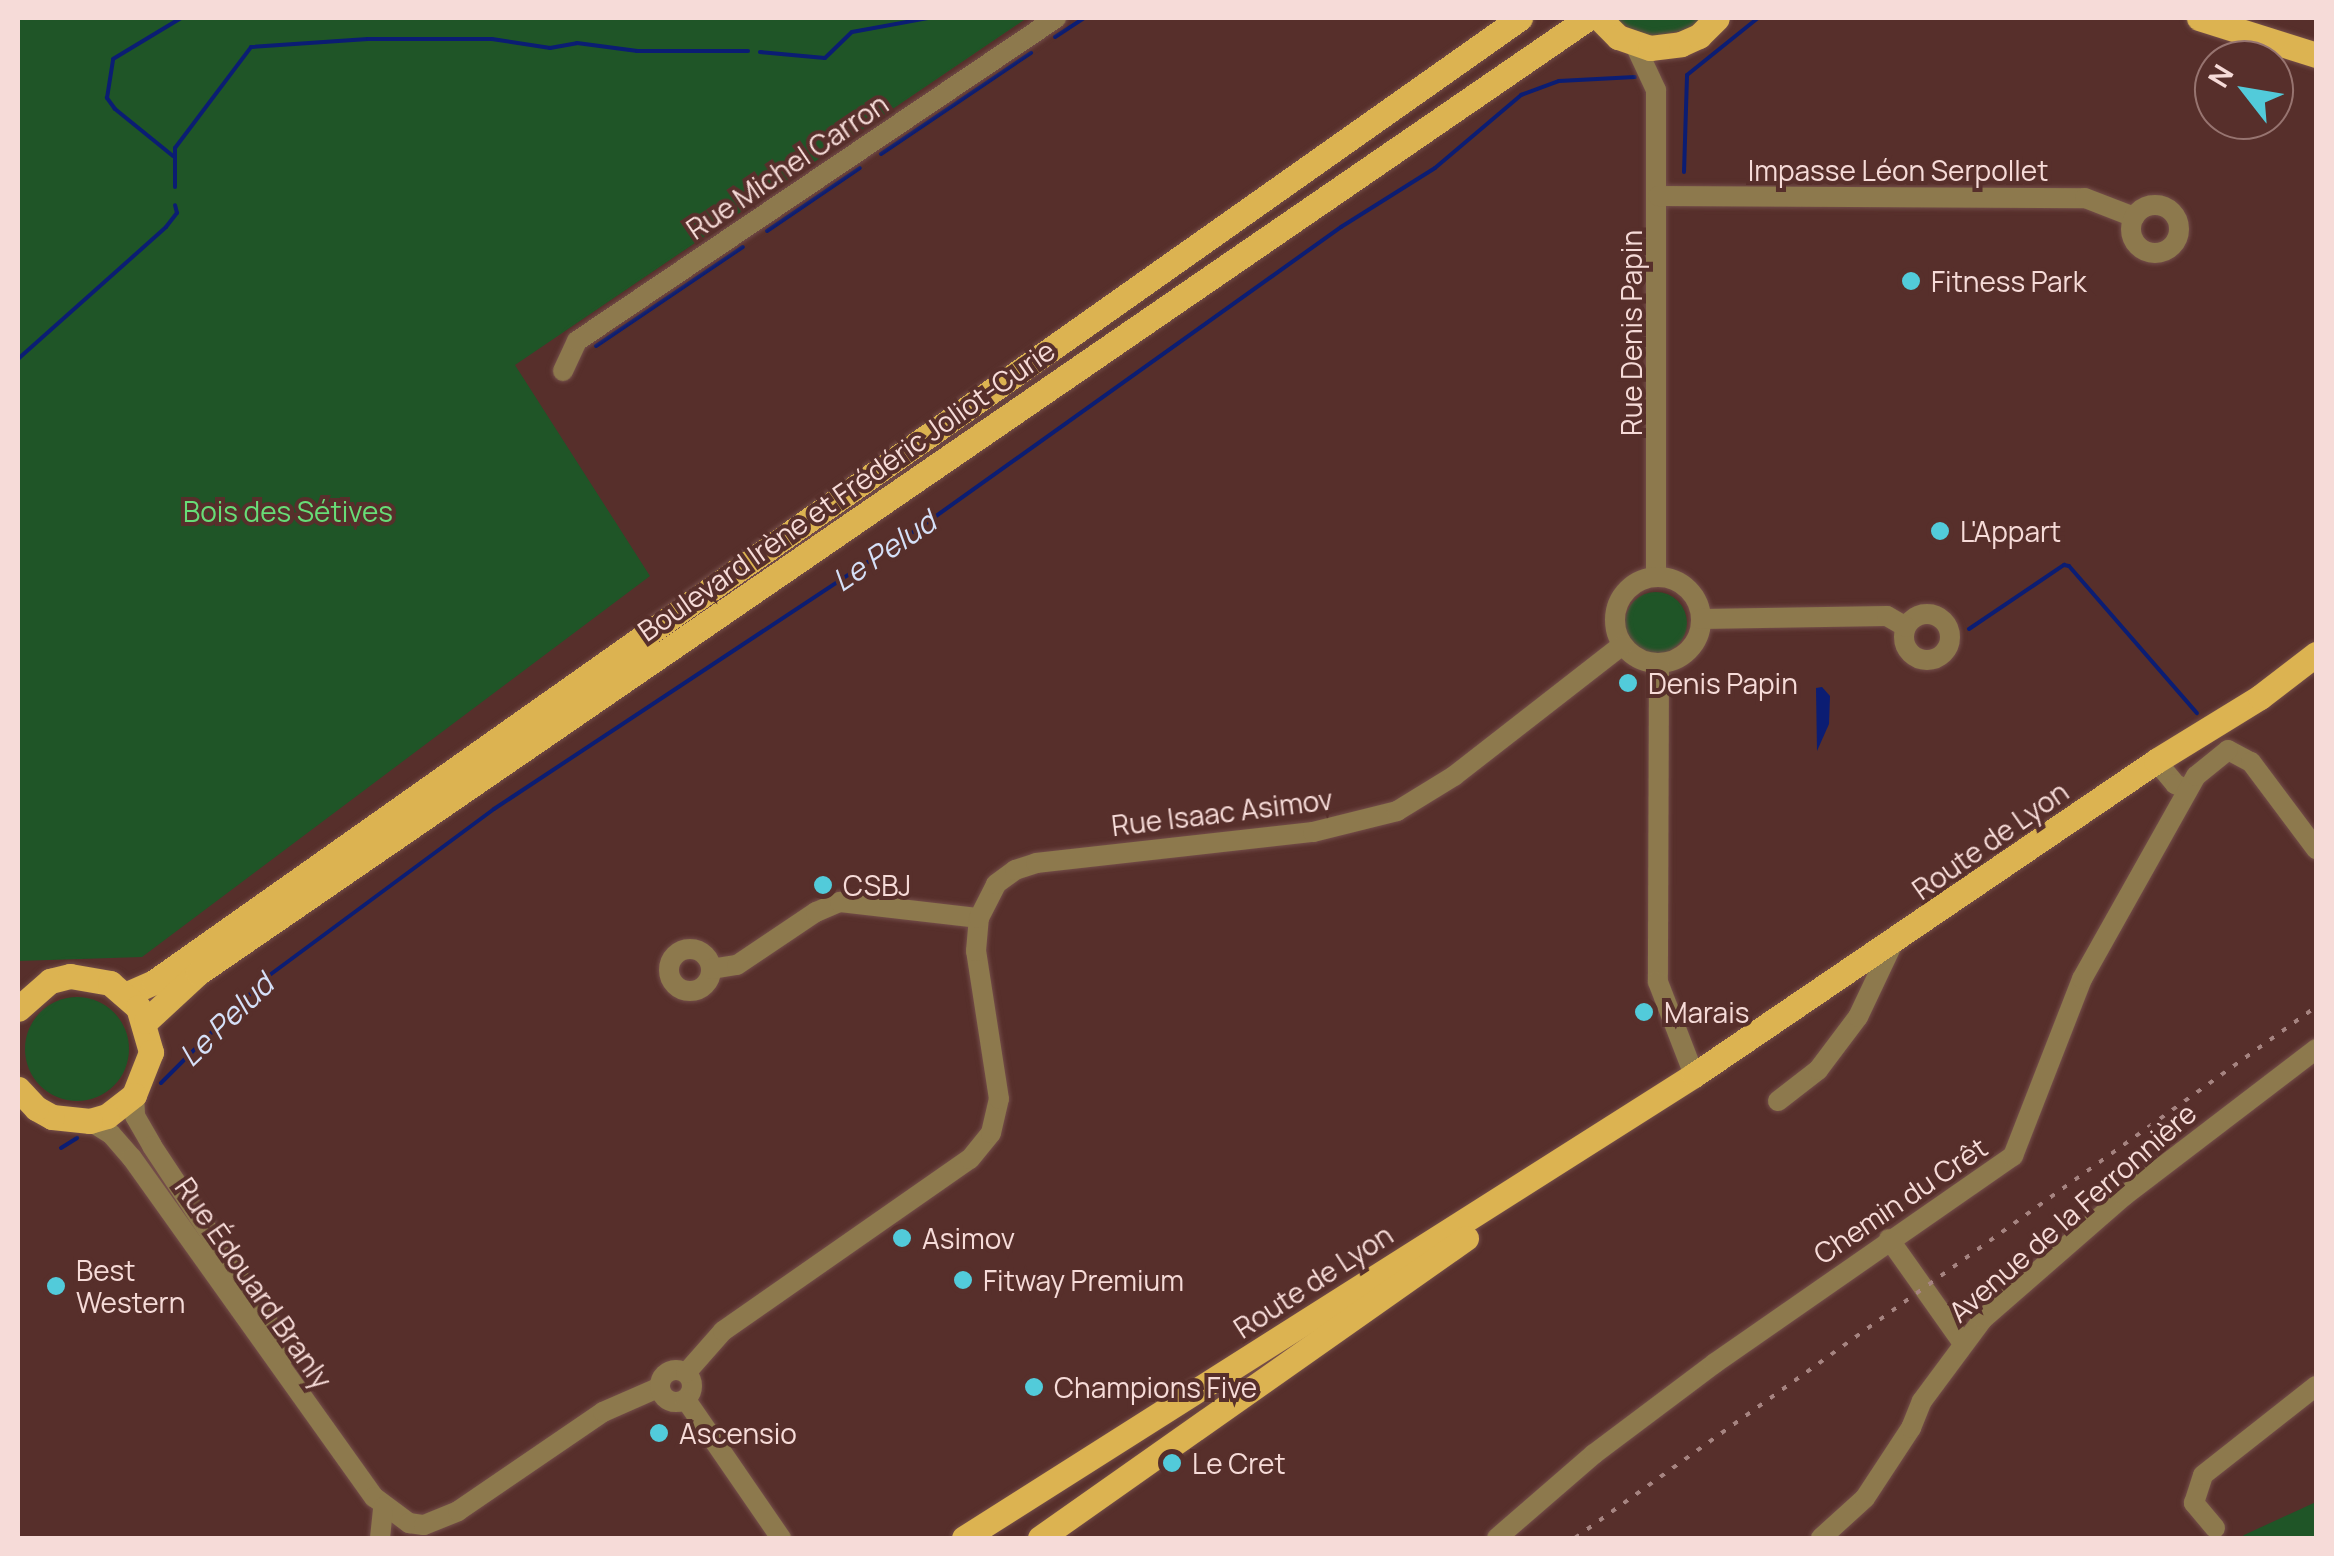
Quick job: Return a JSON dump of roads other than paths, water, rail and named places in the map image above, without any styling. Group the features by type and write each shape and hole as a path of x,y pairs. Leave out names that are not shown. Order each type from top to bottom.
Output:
{"main road":[{"name":"Boulevard Irène et Frédéric Joliot-Curie","path":"127,994 154,982 1520,18"},
{"name":"Boulevard Irène et Frédéric Joliot-Curie","path":"146,1021 198,973 1588,18"},
{"path":"1599,18 1618,37 1635,45 1681,44 1699,36 1717,18"},
{"path":"2199,18 2316,55"},
{"path":"2220,718 2316,638"},
{"path":"2220,718 2260,697 2316,654"},
{"name":"Route de Lyon","path":"964,1538 1694,1075 1892,945 2220,718"},
{"path":"18,1089 26,1110 90,1121 107,1116 134,1095 151,1052 146,1021 127,994 110,983 80,976 50,981 23,996"},
{"name":"Route de Lyon","path":"1040,1538 1694,1075"}],"street":[{"name":"Rue Michel Carron","path":"562,372 577,341 1056,18"},
{"name":"Rue Denis Papin","path":"1656,577 1656,90 1668,60 1681,44"},
{"name":"Rue Denis Papin","path":"1635,45 1656,90"},
{"name":"Impasse Léon Serpollet","path":"1658,196 2085,198 2134,217"},
{"path":"1656,577 1678,582 1690,592 1701,619 1689,650 1659,664 1644,662 1622,644 1616,632 1618,604 1636,583 1656,577"},
{"path":"1701,619 1887,616 1906,627"},
{"name":"Rue Isaac Asimov","path":"979,918 996,884 1036,863 1313,832 1397,810 1454,776 1622,644"},
{"path":"1659,664 1658,982 1694,1075"},
{"path":"2220,718 2230,738 2228,750 2251,762 2316,849"},
{"name":"Chemin du Crêt","path":"1497,1538 1594,1454 1889,1239 2013,1156 2082,979 2188,790 2208,764 2228,750"},
{"path":"2156,761 2175,784 2188,790"},
{"path":"686,1373 723,1331 970,1159 990,1134 999,1098 976,973 979,918 840,902 816,912 737,965 711,968"},
{"path":"1778,1102 1818,1070 1858,1018 1892,945"},
{"name":"Avenue de la Ferronnière","path":"1821,1538 1864,1498 1962,1342 2124,1196 2316,1049"},
{"name":"Rue Édouard Branly","path":"134,1095 135,1116 152,1146 266,1318 364,1485"},
{"name":"Rue Édouard Branly","path":"90,1121 111,1134 132,1158 364,1485 416,1532 458,1511 628,1397 660,1387"},
{"path":"1889,1239 1962,1342"},
{"path":"686,1373 671,1371 660,1387 667,1400 686,1400"},
{"path":"686,1373 693,1386 686,1400"},
{"path":"2215,1528 2194,1503 2204,1476 2316,1386"},
{"path":"686,1400 781,1538"},
{"path":"380,1538 384,1506"}],"waterway":[{"name":"Le Pelud","path":"173,156 107,98 113,59 181,18"},
{"name":"Le Pelud","path":"760,52 825,58 852,32 928,18"},
{"path":"1055,37 1084,18"},
{"name":"Le Pelud","path":"1684,172 1687,75 1758,18"},
{"name":"Le Pelud","path":"175,187 175,148 251,47 368,39 492,39 550,48 577,43 637,51 748,51"},
{"path":"881,154 1031,53"},
{"name":"Le Pelud","path":"161,1083 267,977 494,809 922,526 1341,227 1435,168 1521,95 1559,81 1635,77"},
{"path":"767,231 860,168"},
{"name":"Le Pelud","path":"18,359 166,227 177,213 175,205"},
{"path":"596,346 743,247"},
{"path":"1969,629 2064,565 2069,566 2197,713"},
{"path":"61,1148 77,1138"}],"railway":[{"path":"1575,1538 2316,1007"}],"place":[{"name":"Fitness Park","path":"1911,281"},
{"name":"L'Appart","path":"1940,531"},
{"name":"Denis Papin","path":"1628,683"},
{"name":"CSBJ","path":"823,885"},
{"name":"Marais","path":"1644,1012"},
{"name":"Asimov","path":"902,1238"},
{"name":"Fitway Premium","path":"963,1280"},
{"name":"Best Western","path":"56,1286"},
{"name":"Champions Five","path":"1034,1387"},
{"name":"Ascensio","path":"659,1433"},
{"name":"Le Cret","path":"1172,1463"}],"park label":[{"name":"Bois des Sétives","path":"288,511"}]}
